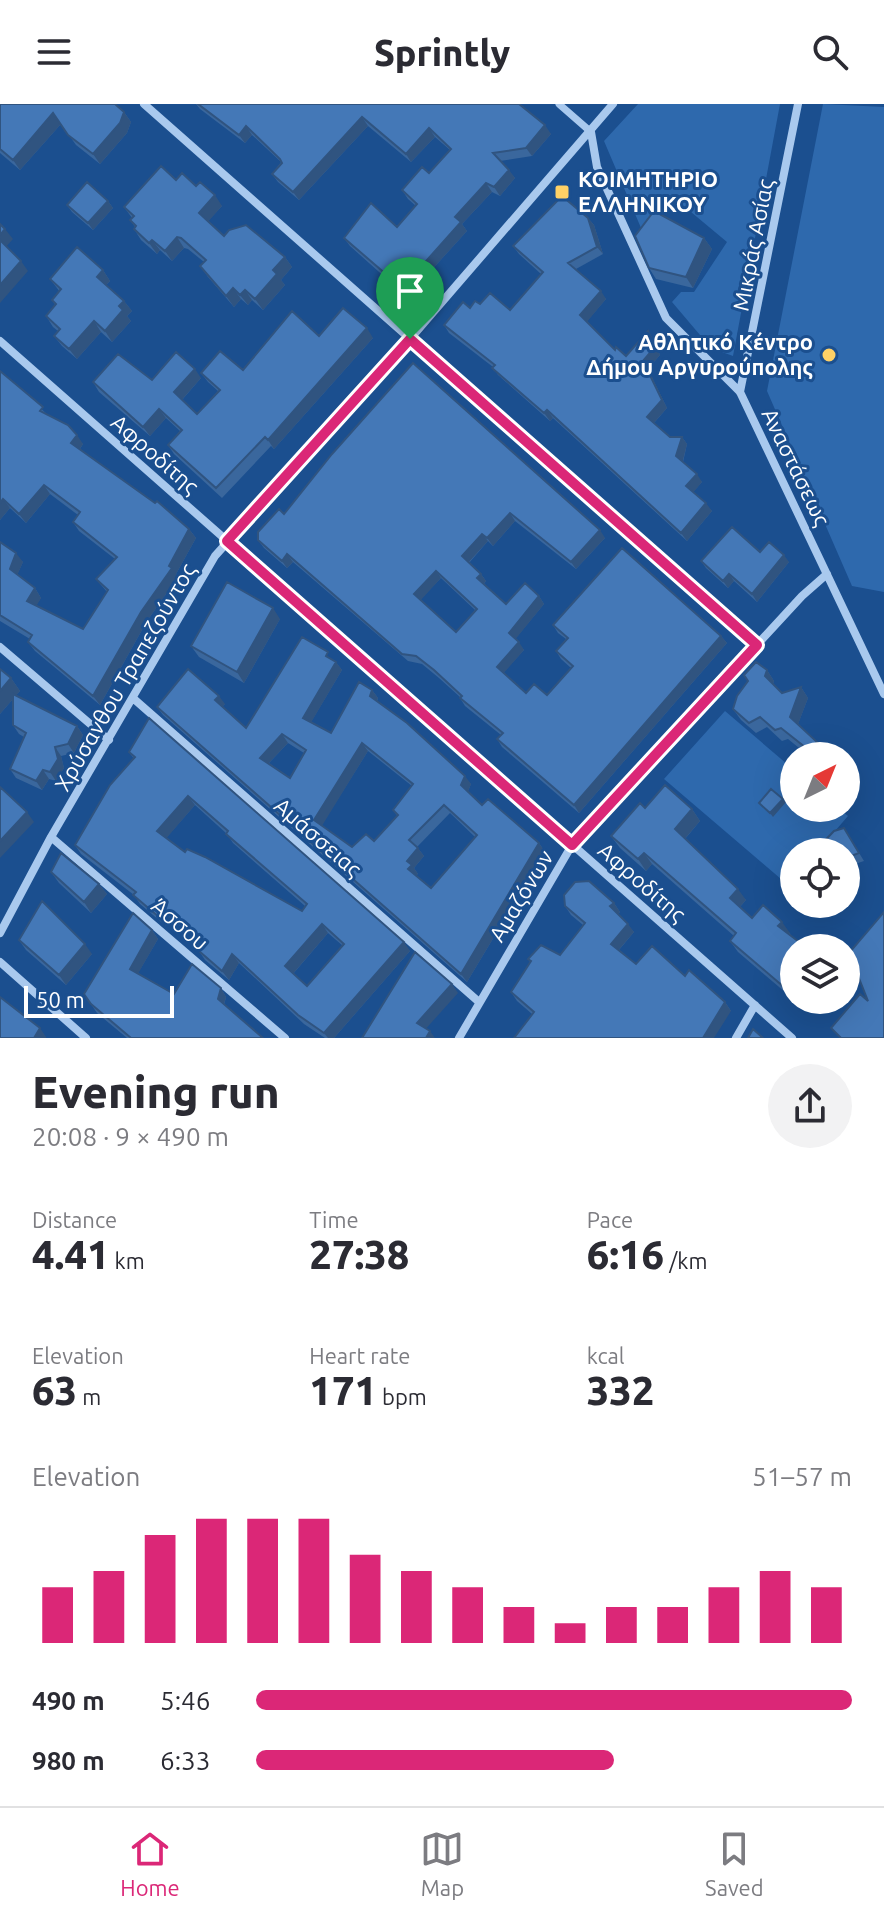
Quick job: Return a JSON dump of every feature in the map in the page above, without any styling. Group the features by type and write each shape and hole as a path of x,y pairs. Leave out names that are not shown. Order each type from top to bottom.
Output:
{"street":[{"path":"144,104 757,645"},
{"path":"559,104 591,132 614,104"},
{"name":"Μικράς Ασίας","path":"740,392 798,104"},
{"name":"Χρύσανθου Τραπεζούντος","path":"0,933 51,837 227,541 410,339 591,132"},
{"name":"Αναστάσεως","path":"591,132 597,167 666,318 740,392 884,694"},
{"name":"Αφροδίτης","path":"0,341 792,1038"},
{"name":"Αμαζόνων","path":"459,1038 572,845 827,574"},
{"path":"0,647 109,740"},
{"name":"Αμάσσειας","path":"134,699 479,1002"},
{"name":"Άσσου","path":"51,837 285,1038"},
{"path":"0,962 86,1038"},
{"path":"736,1038 755,1005"}],"shaded area":[{"path":"638,104 780,104 733,356 711,348 672,302 681,292 694,292 727,242 673,197 644,235 604,141"},
{"name":"Αθλητικό Κέντρο Δήμου Αργυρούπολης","path":"823,104 884,107 884,592 852,586 767,391"},
{"path":"725,711 780,758 780,822 843,822 829,838 780,838 780,878 664,779"}],"building":[{"path":"0,104 115,104 124,112 120,123 93,154 68,135 53,113 13,160 0,149"},
{"path":"198,104 519,104 545,125 526,148 493,153 509,170 494,187 486,183 455,217 461,222 402,288 344,238 371,203 397,227 417,204 402,190 422,167 429,173 451,149 429,128 406,154 362,117 293,192 272,174 282,163 280,159 246,126 239,135"},
{"path":"161,166 176,180 182,173 196,186 200,182 215,195 199,213 224,236 229,230 246,225 285,257 273,270 277,274 255,299 245,290 240,295 233,288 226,296 200,266 206,260 181,238 177,237 165,251 152,240 149,243 134,229 136,226 130,220 134,216 124,207"},
{"path":"87,182 108,201 88,223 67,205"},
{"path":"562,196 588,218 597,247 568,263 601,291 580,315 615,350 616,347 626,356 648,331 655,347 643,361 662,400 647,417 670,437 682,437 676,456 697,474 686,486 706,503 681,533 547,410 544,413 492,368 495,365 444,325 463,302 470,308 475,301 480,304 490,293 510,310 543,272 513,246"},
{"path":"654,211 704,238 686,277 649,268 635,236"},
{"path":"0,240 21,261 0,285"},
{"path":"77,247 103,270 97,277 124,301 119,306 123,310 105,331 94,321 69,349 54,336 60,329 46,316 56,304 52,300 61,289 50,279"},
{"path":"343,308 367,328 268,440 265,437 216,488 168,445 182,430 159,409 143,427 93,382 118,354 152,380 176,352 195,369 174,392 197,414 220,390 201,373 220,351 243,370 292,311 319,336"},
{"path":"413,363 600,530 571,562 510,513 487,538 482,534 462,556 481,574 477,578 506,604 525,583 539,596 509,633 519,642 497,667 526,693 534,684 547,695 573,666 556,651 568,638 553,625 622,548 721,636 574,805 497,739 503,733 460,698 462,696 434,670 416,656 402,654 287,554 282,561 258,540 258,532 279,509 284,514 332,454","holes":["436,571 477,609 456,632 414,594"]},
{"path":"0,371 43,407 40,411 68,425 77,435 71,443 155,503 157,501 189,529 169,566 172,568 141,612 93,696 28,642 32,635 0,615 0,542 16,553 10,569 35,588 27,601 83,629 108,590 96,579 117,557 73,522 80,512 44,485 19,514 3,499 0,503"},
{"path":"732,527 760,552 769,542 784,555 752,594 729,574 723,581 701,561"},
{"path":"227,582 273,608 237,672 191,646"},
{"path":"302,637 328,652 326,656 336,662 303,718 331,733 359,682 372,690 370,696 407,723 465,776 461,785 482,805 488,799 539,843 461,974 157,707 188,669 219,696 215,700 246,728","holes":["282,734 306,750 290,778 260,758","362,743 413,784 393,810 398,815 374,841 366,834 352,847 314,820","444,805 477,835 431,888 408,869 412,865 407,861 418,848 409,840"]},
{"path":"756,662 767,670 765,676 782,693 801,687 790,717 817,742 799,742 781,728 775,730 760,717 749,723 733,709 737,696 748,681 744,675"},
{"path":"0,669 11,678 0,691"},
{"path":"13,694 77,726 68,744 55,747 58,759 50,772 43,770 36,781 10,769 26,733 13,725"},
{"path":"149,718 404,942 324,1033 298,1015 232,954 222,971 199,951 204,942 164,909 159,917 133,895 136,892 75,845 110,785 135,757 129,752","holes":["188,796 228,831 226,834 307,904 302,911 205,857 187,849 185,852 157,831","322,924 344,944 307,986 285,966"]},
{"path":"665,785 692,809 675,829 738,889 730,898 752,918 763,905 782,922 778,926 789,934 780,934 780,984 730,941 736,933 644,853 638,859 611,836 640,803 645,808"},
{"path":"0,787 27,812 0,841"},
{"path":"771,789 780,796 780,802 770,813 759,803"},
{"path":"844,828 850,838 827,838 834,831"},
{"path":"61,853 99,884 84,902 51,872"},
{"path":"589,881 614,903 610,906 628,924 611,944 636,964 652,946 685,976 689,970 725,1002 703,1038 514,1038 534,1012 511,992 531,961 528,959 541,945 560,955 585,923 565,906 564,895 575,882"},
{"path":"42,901 85,944 59,975 19,940"},
{"path":"884,912 884,1038 841,1038 831,1028 843,1014 860,1014 860,994 868,1001 860,981 860,940"},
{"path":"133,913 152,930 130,969 174,994 192,964 221,988 218,999 263,1038 131,1038 91,1004 84,994"},
{"path":"415,952 452,984 417,1023 430,1031 426,1038 362,1038"},
{"path":"0,997 40,1028 34,1038 0,1038"},
{"path":"753,1029 763,1038 748,1038"}],"place":[{"name":"ΚΟΙΜΗΤΗΡΙΟ ΕΛΛΗΝΙΚΟΥ","path":"562,192"},
{"name":"Αθλητικό Κέντρο Δήμου Αργυρούπολης","path":"829,355"}],"route":[{"path":"410,339 757,645 572,845 227,541 410,339"}]}
